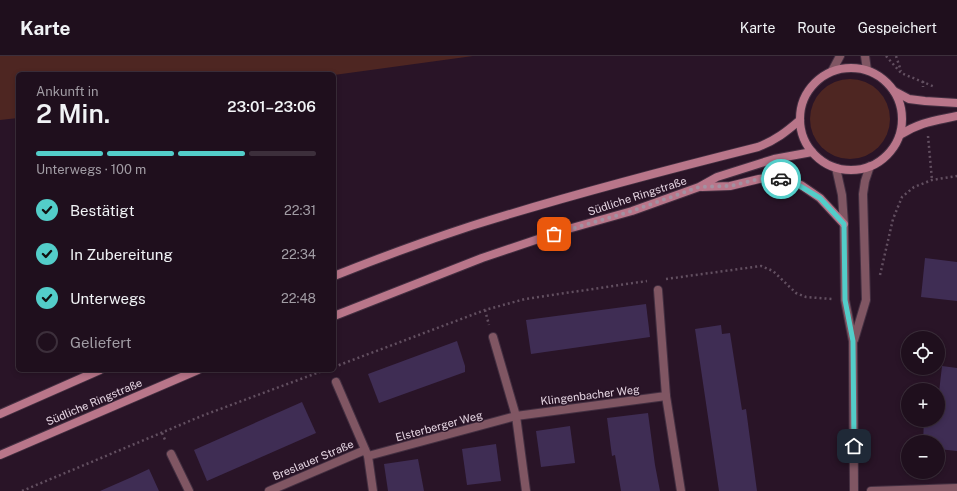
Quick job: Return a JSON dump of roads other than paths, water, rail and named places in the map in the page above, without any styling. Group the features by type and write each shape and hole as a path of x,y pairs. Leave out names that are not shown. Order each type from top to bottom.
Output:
{"main road":[{"path":"844,68 867,70 882,78 894,91 900,105 902,120 900,135 893,148 883,159 870,166 854,170 836,168 823,162 812,152 803,137 800,120 802,104 808,91 819,79 832,71 844,68"},
{"path":"894,91 914,100 957,103"},
{"path":"900,135 919,124 957,116"},
{"name":"Südliche Ringstraße","path":"336,275 418,244 517,212 758,147 787,132 800,120"},
{"name":"Südliche Ringstraße","path":"336,315 394,294 482,258 568,229 632,211 699,187 717,177 774,159 812,152"},
{"path":"699,187 730,186 775,177 800,186 820,198 844,224"},
{"path":"0,414 95,372"},
{"name":"Südliche Ringstraße","path":"0,455 193,372"}],"street":[{"path":"832,71 840,56"},
{"path":"865,56 867,70"},
{"path":"853,341 866,300 863,194 865,181 870,166"},
{"path":"836,168 842,194 845,300 853,341 854,491"},
{"path":"658,290 666,396 681,491"},
{"path":"493,337 516,416 526,491"},
{"path":"336,382 366,453 373,491"},
{"name":"Klingenbacher Weg","path":"516,416 666,396"},
{"name":"Elsterberger Weg","path":"366,453 516,416"},
{"name":"Breslauer Straße","path":"269,491 366,453"},
{"path":"171,454 189,491"},
{"path":"871,491 957,488"}]}
